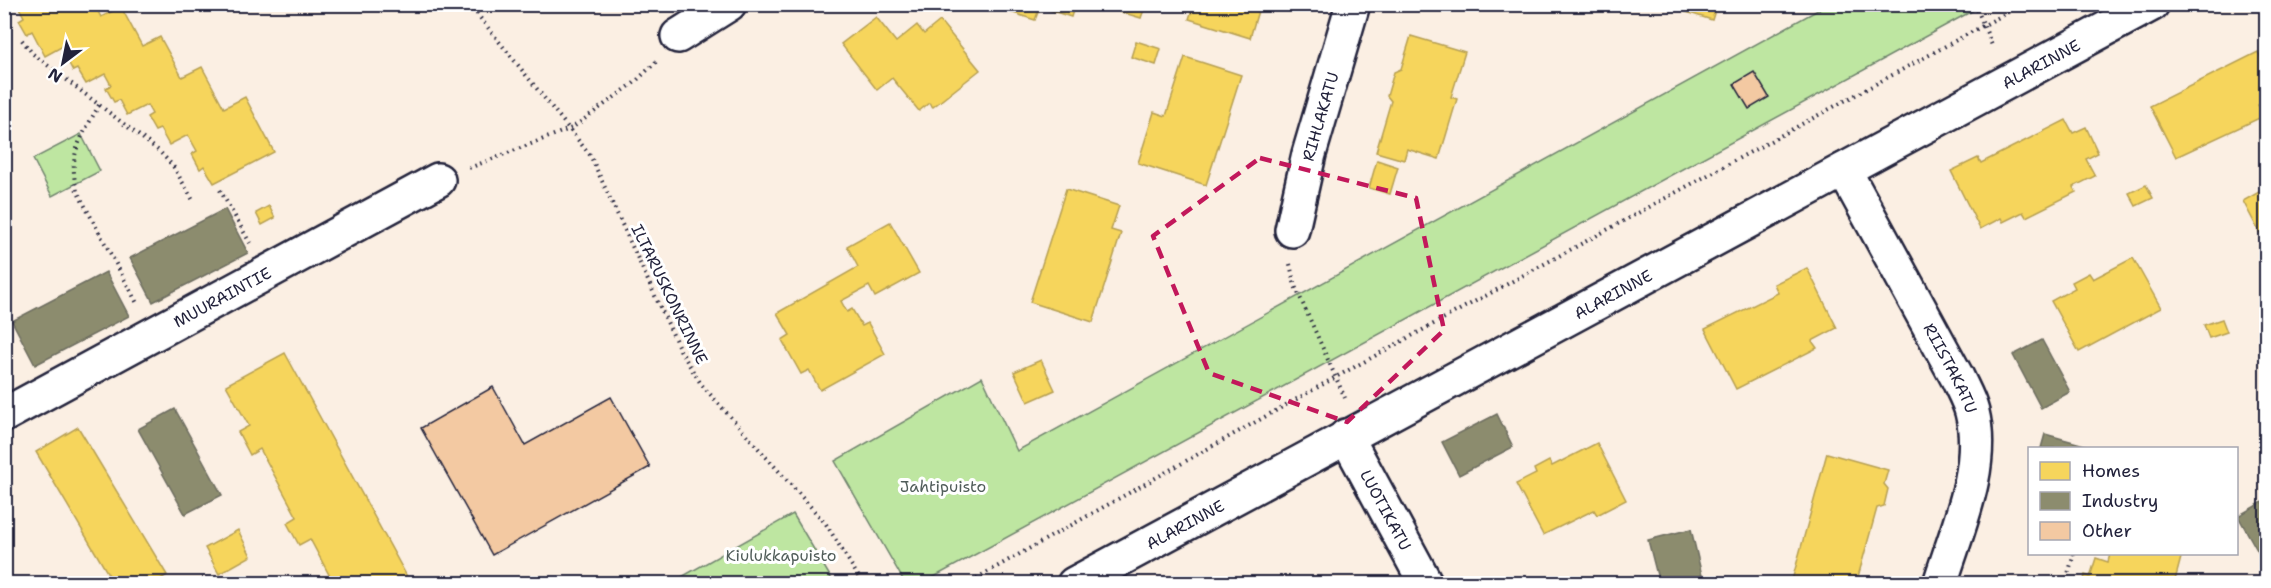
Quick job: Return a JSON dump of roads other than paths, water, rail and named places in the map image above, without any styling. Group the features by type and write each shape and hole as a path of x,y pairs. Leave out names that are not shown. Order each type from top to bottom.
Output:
{"street":[{"path":"678,36 729,4"},
{"name":"RIHLAKATU","path":"1292,230 1309,153 1353,4"},
{"name":"ALARINNE","path":"1074,584 2152,4"},
{"name":"RIISTAKATU","path":"1844,170 1958,377 1972,412 1975,455 1968,493 1940,584"},
{"name":"MUURAINTIE","path":"4,415 438,180"},
{"name":"LUOTIKATU","path":"1352,433 1426,584"}],"park label":[{"name":"Jahtipuisto","path":"943,486"},
{"name":"Kiulukkapuisto","path":"781,555"}]}
